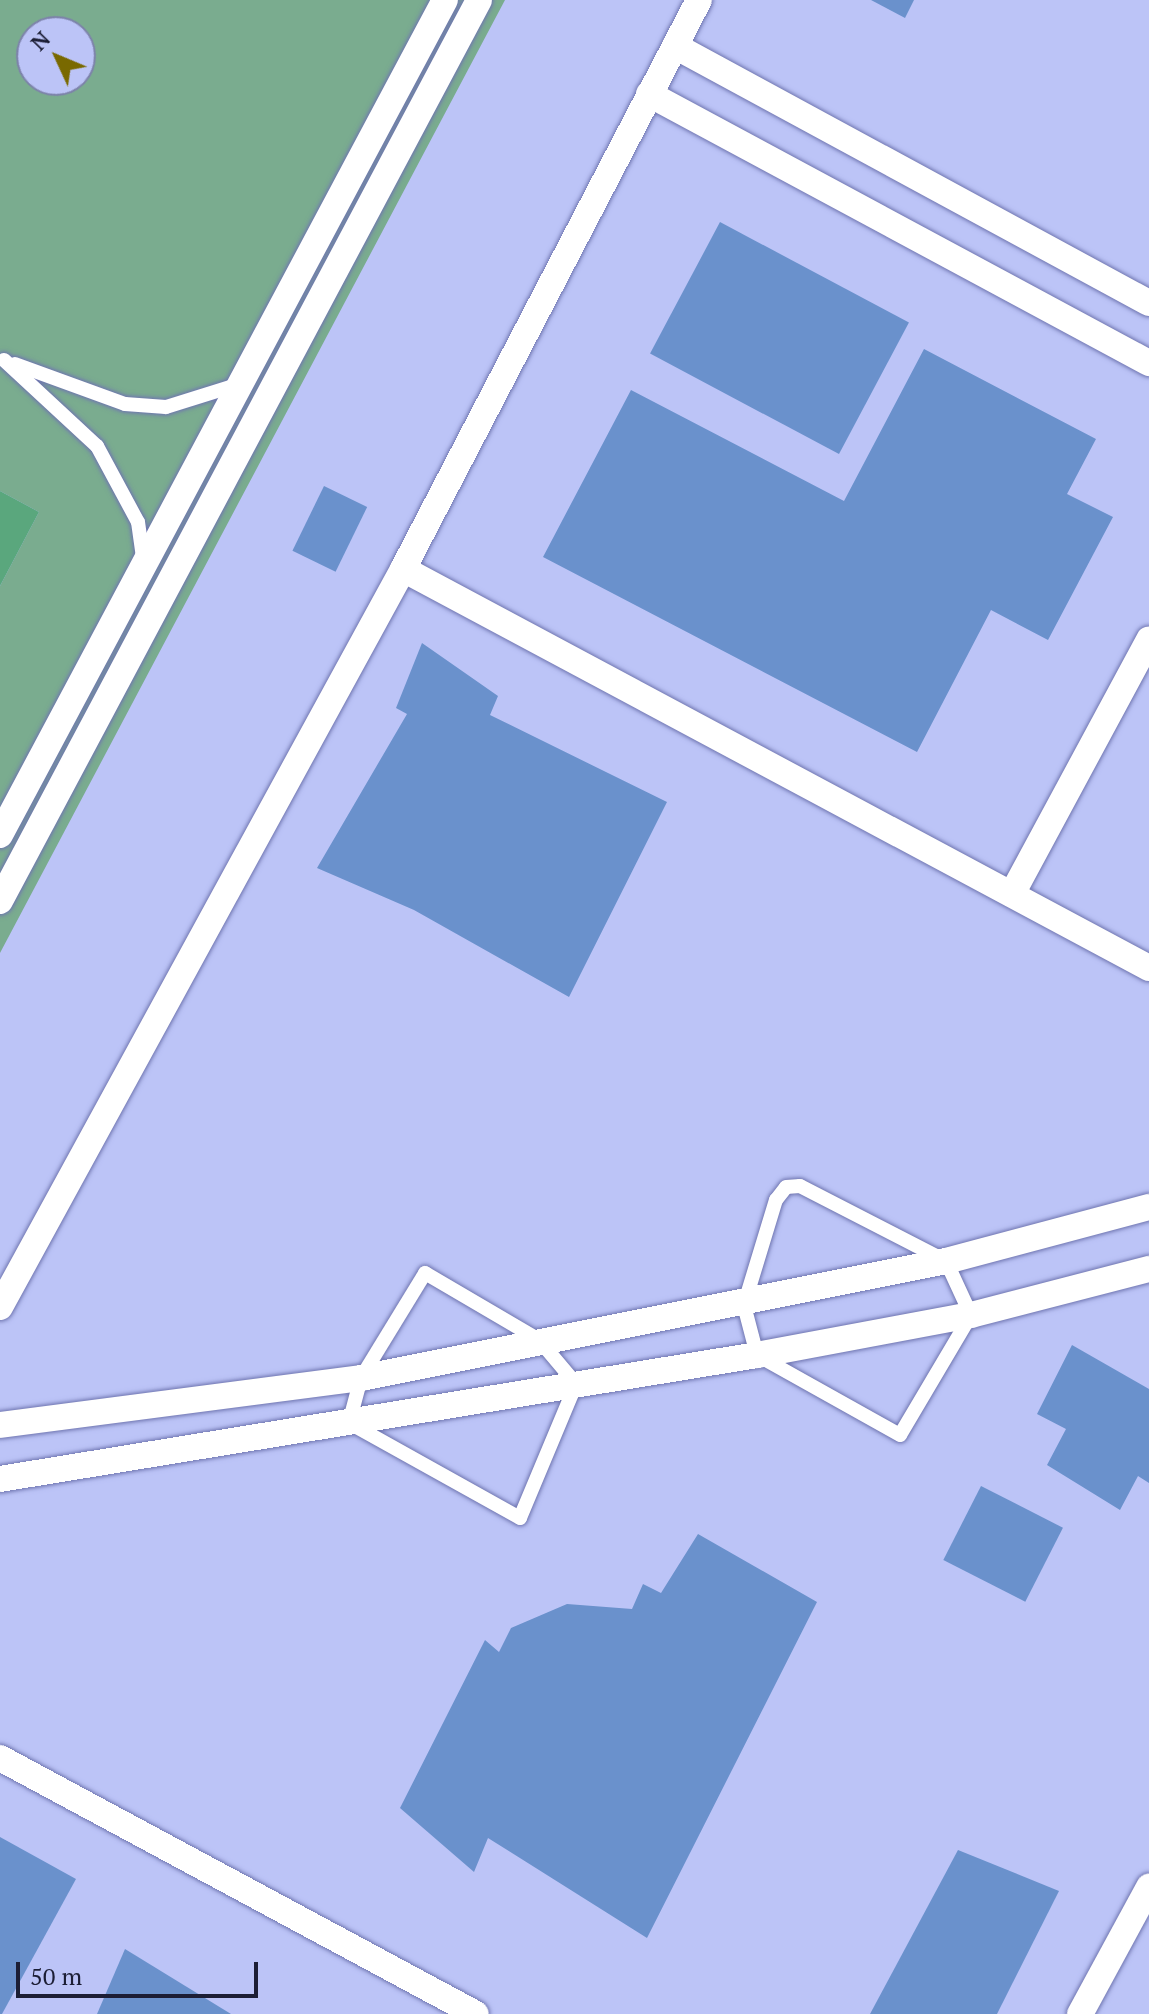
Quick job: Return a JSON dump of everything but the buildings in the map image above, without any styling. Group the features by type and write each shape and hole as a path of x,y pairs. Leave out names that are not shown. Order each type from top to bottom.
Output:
{"street":[{"path":"0,835 445,0"},
{"path":"0,901 479,0"},
{"path":"0,1307 403,569 699,0"},
{"path":"675,46 1149,303"},
{"path":"649,94 1149,363"},
{"path":"403,569 1149,968"},
{"path":"1012,894 1149,640"},
{"path":"0,1425 361,1378 539,1340 744,1305 946,1261 1149,1207"},
{"path":"0,1479 757,1355 971,1315 1149,1269"},
{"path":"0,1758 476,2014"},
{"path":"1080,2014 1149,1887"}],"lane":[{"path":"2,359 125,404 205,400 242,382"},
{"path":"2,359 97,446 138,522 144,564"},
{"path":"795,1185 946,1261 971,1315 900,1435 757,1355 744,1305 776,1200 795,1185"},
{"path":"425,1273 539,1340 576,1384 520,1518 349,1423 361,1378 425,1273"}],"green space":[{"path":"0,0 505,0 0,953 0,586 39,512 0,491"},
{"path":"0,491 39,512 0,586"}]}
